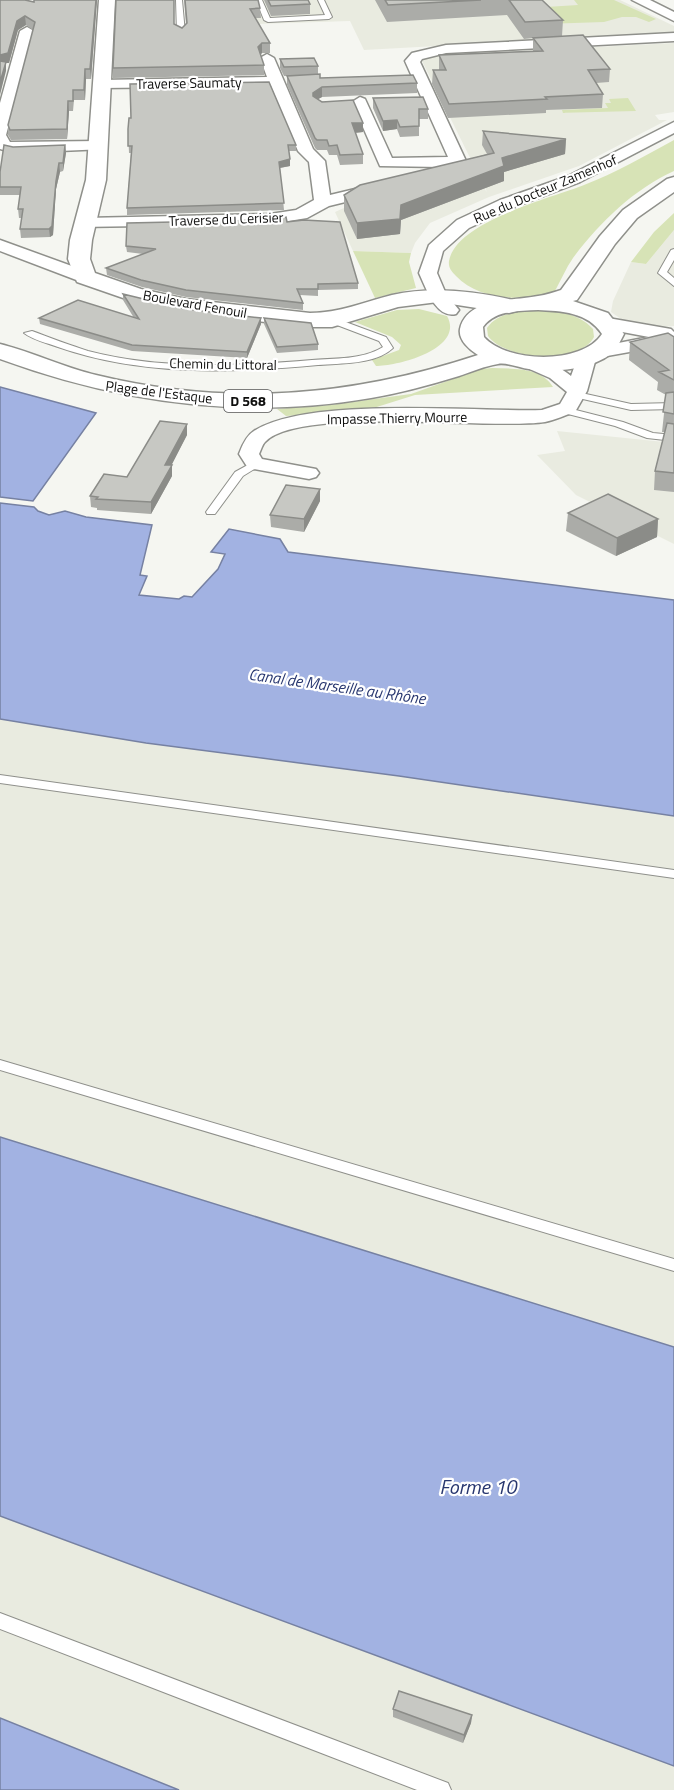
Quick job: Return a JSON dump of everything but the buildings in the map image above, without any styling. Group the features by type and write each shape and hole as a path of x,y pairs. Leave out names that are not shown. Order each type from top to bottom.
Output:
{"main road":[{"path":"85,277 79,259 96,180 107,0"},
{"path":"509,306 538,303 569,295 607,240 630,214 674,183"},
{"path":"498,356 532,363 561,363 592,356 610,344 613,334 604,321 596,299 600,286 628,243 653,216 674,200"},
{"name":"Boulevard Fenouil","path":"85,277 134,294 186,306 233,313 332,320 370,309 412,304 429,305 451,301 509,306"},
{"name":"Boulevard Fenouil","path":"451,301 474,331 483,349 498,356"},
{"path":"538,303 583,310 604,321"},
{"name":"Plage de l'Estaque","path":"0,332 58,354 131,374 210,383 260,385 332,382 386,373 452,352 474,331 487,312 509,306"},
{"name":"Plage de l'Estaque","path":"0,351 52,371 113,388 207,399 260,401 368,392 440,375 498,356"}],"street":[{"path":"639,0 674,17"},
{"path":"27,31 13,67 1,143 32,148 99,146"},
{"path":"416,179 458,167 458,161 424,99 412,61 417,56 430,51 674,37"},
{"path":"267,58 282,81 306,151 317,161 323,202"},
{"name":"Traverse Saumaty","path":"101,84 282,81"},
{"path":"341,103 366,102 386,163 458,161"},
{"name":"Rue du Docteur Zamenhof","path":"430,264 435,249 464,224 506,204 574,179 674,127"},
{"name":"Traverse du Cerisier","path":"85,223 270,219 301,214 323,202 394,185"},
{"path":"0,245 85,277"},
{"path":"430,264 428,273 451,301"},
{"path":"430,264 444,282 451,301"},
{"path":"604,321 674,337"},
{"path":"573,399 592,356 674,337"},
{"path":"532,363 557,374 573,399"},
{"name":"Impasse Thierry Mourre","path":"255,464 249,454 252,445 260,435 277,427 339,417 544,416 573,399"},
{"path":"255,464 309,473"}],"lane":[{"path":"179,0 181,33"},
{"path":"259,0 268,20 329,17 321,0"},
{"path":"674,252 662,273 674,283"},
{"name":"Chemin du Littoral","path":"30,333 86,353 166,364 213,367 245,368 367,357 381,353 388,348 383,339 332,320"},
{"path":"573,399 631,407 674,406"},
{"path":"573,399 619,424 651,436 674,438"},
{"path":"211,512 239,474 255,464"},
{"path":"0,779 674,874"},
{"path":"0,1065 674,1265"},
{"path":"0,1621 441,1790"}],"shaded area":[{"path":"246,0 620,0 674,26 674,33 364,50 350,21 257,24"},
{"path":"674,43 674,112 655,115 659,120 667,120 579,166 489,197 430,223 415,243 411,253 353,251 335,212 355,203 472,173 487,192 422,61 425,58 440,55"},
{"path":"674,230 674,326 661,327 624,321 611,312 613,301 631,262 646,264"},
{"path":"557,431 674,443 674,544 576,495 537,455 565,451"},
{"path":"0,719 146,743 399,776 674,816 674,1347 0,1137"},
{"path":"0,1516 674,1766 674,1790 179,1790 0,1718"}],"green space":[{"path":"574,0 614,0 656,19 649,22 636,17 622,17 604,22 544,24 530,8 578,5"},
{"path":"628,98 636,111 563,113 562,110 608,108 605,103 611,103 609,99"},
{"path":"674,140 674,171 631,197 594,232 573,258 555,291 517,298 490,295 466,284 451,270 449,261 455,247 486,223 529,204 596,180"},
{"path":"674,213 674,230 646,264 631,262 654,232"},
{"path":"353,251 411,253 409,262 416,288 375,298"},
{"path":"419,309 447,316 450,327 447,337 439,346 414,359 376,366 372,360 399,350 401,345 392,337 355,322 397,310"},
{"path":"533,310 557,312 580,319 593,329 594,337 586,346 574,352 558,356 542,356 525,355 510,350 497,344 488,336 487,328 501,316"},
{"path":"481,369 534,372 548,380 553,387 415,395 364,411 286,416 277,409 330,405 411,394"}],"water":[{"path":"0,387 96,413 33,501 0,497"},
{"name":"Canal de Marseille au Rhône","path":"0,503 34,507 49,515 65,511 86,517 152,525 140,575 147,576 139,595 179,599 184,596 192,597 218,569 225,554 211,552 229,529 280,539 288,552 674,600 674,816 399,776 146,743 0,719"},
{"name":"Forme 10","path":"0,1137 674,1347 674,1766 0,1516"},
{"path":"0,1718 179,1790 0,1790"}]}
